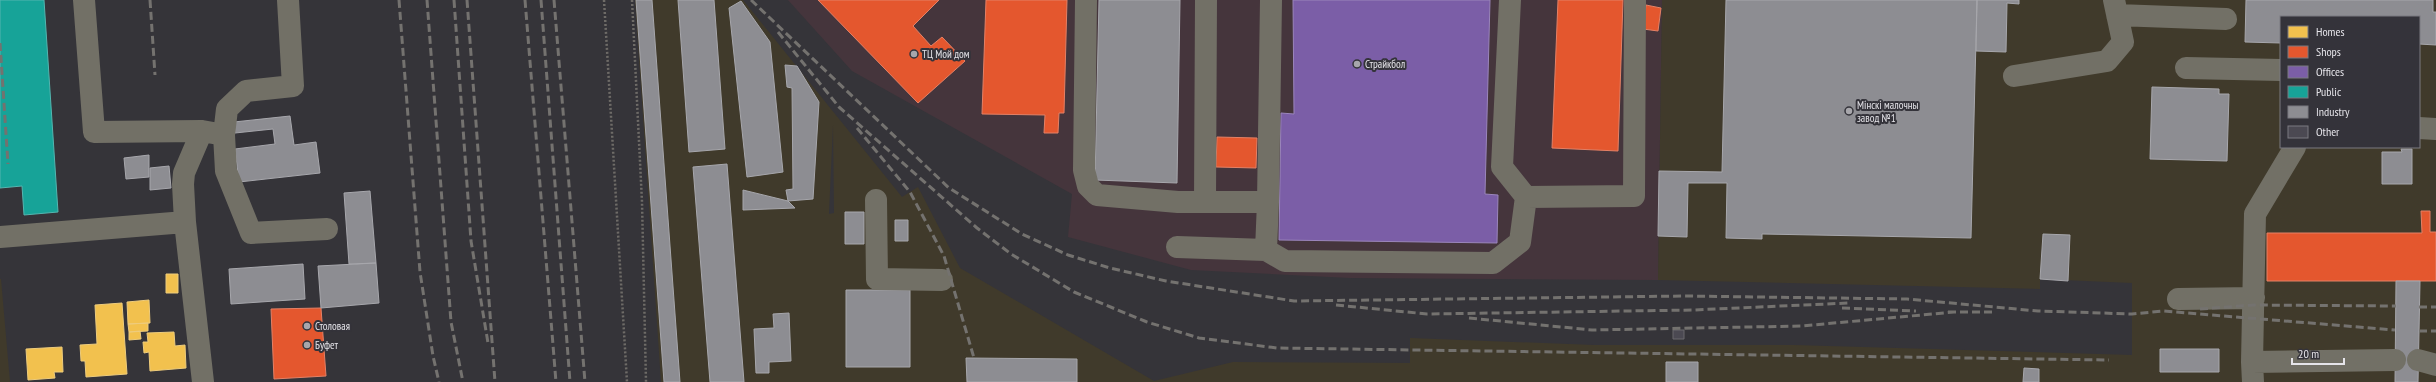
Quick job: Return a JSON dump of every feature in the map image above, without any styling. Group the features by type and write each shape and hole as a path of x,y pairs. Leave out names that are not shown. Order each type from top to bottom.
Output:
{"lane":[{"path":"84,0 94,132 202,131 224,135"},
{"path":"288,0 293,86 246,91 227,109 224,135 226,171 251,233 327,229"},
{"path":"1086,0 1084,170 1088,186 1097,195 1178,202 1268,202"},
{"path":"1204,202 1206,0"},
{"path":"1266,250 1272,0"},
{"path":"1177,247 1266,250 1285,261 1493,263 1520,242 1526,197 1502,167 1510,0"},
{"path":"1526,197 1634,196 1635,0"},
{"path":"2014,76 2107,61 2123,42 2116,8 2226,19"},
{"path":"2186,68 2280,70"},
{"path":"2420,128 2436,129"},
{"path":"202,131 184,173 183,184 185,222 203,382"},
{"path":"2294,148 2254,214 2253,372 2395,360"},
{"path":"876,200 877,279 942,280"},
{"path":"0,237 185,222"},
{"path":"2178,299 2254,298"}],"path":[{"path":"604,0 627,382"},
{"path":"632,0 642,202 646,382"}],"shaded area":[{"path":"635,0 743,0 902,197 918,187 960,268 1154,381 1233,362 1410,363 1410,338 1594,345 1794,345 2132,355 2132,283 2040,279 2040,289 1658,280 1662,0 2436,0 2436,382 661,382","holes":["833,125 834,213 829,214"]},
{"path":"788,0 1662,0 1658,280 1350,278 1191,270 1068,237 1072,194 852,71"},
{"path":"1,279 10,382 0,382"}],"building: Homes":[{"path":"166,274 178,274 178,293 166,293"},
{"path":"149,300 150,323 128,324 127,302"},
{"path":"122,303 127,374 86,377 85,361 81,361 80,345 97,344 95,305"},
{"path":"148,323 148,331 129,332 128,324"},
{"path":"140,331 141,339 129,340 129,332"},
{"path":"174,332 175,346 185,345 186,368 150,371 149,352 144,353 143,342 148,342 147,333"},
{"path":"62,347 63,372 54,372 55,378 28,380 26,349"}],"building: Shops":[{"name":"ТЦ Мой дом","path":"818,0 939,0 913,26 931,46 942,37 965,61 918,103"},
{"path":"986,0 1067,0 1064,113 1059,113 1058,133 1044,133 1045,115 982,114"},
{"path":"1558,0 1623,0 1618,151 1552,148"},
{"path":"1646,5 1661,8 1658,31 1643,29"},
{"path":"1217,137 1257,138 1256,168 1216,167"},
{"path":"2421,211 2430,211 2430,232 2436,232 2436,281 2267,281 2267,233 2422,233"},
{"path":"321,308 326,376 274,379 271,309"}],"building: Offices":[{"path":"1293,0 1490,0 1485,194 1498,195 1497,243 1279,240 1281,113 1294,114"}],"building: Public":[{"path":"0,0 44,0 58,212 24,215 22,186 0,188"}],"building: Industry":[{"path":"636,0 652,0 680,382 664,382"},
{"path":"678,0 714,0 725,149 689,152"},
{"path":"1099,0 1180,0 1177,183 1095,180"},
{"name":"Мінскі малочны завод №1","path":"1726,0 1977,0 1971,238 1762,234 1762,239 1726,238 1727,183 1688,183 1687,237 1658,236 1659,171 1722,172"},
{"path":"1977,0 2019,0 2019,4 2007,3 2006,52 1976,51"},
{"path":"2246,0 2433,0 2433,12 2436,12 2436,45 2420,44 2420,16 2280,16 2280,43 2245,42"},
{"path":"741,1 770,42 783,172 747,177 729,8"},
{"path":"785,65 797,66 819,102 813,199 788,201 786,190 793,189 792,88 787,87"},
{"path":"2152,87 2219,89 2219,94 2229,94 2227,161 2150,159"},
{"path":"290,116 294,145 316,142 320,173 239,182 235,149 275,144 273,129 235,133 234,122"},
{"path":"2401,149 2412,149 2412,184 2382,184 2382,152 2402,152"},
{"path":"149,155 149,177 126,179 124,158"},
{"path":"727,164 744,382 710,382 693,167"},
{"path":"169,166 171,188 150,190 150,168"},
{"path":"743,190 788,201 795,208 743,210"},
{"path":"370,191 376,263 349,264 344,193"},
{"path":"845,212 864,212 864,244 845,244"},
{"path":"895,220 908,220 908,241 895,241"},
{"path":"2043,234 2070,235 2068,281 2040,279"},
{"path":"376,263 379,303 321,308 318,266"},
{"path":"303,264 305,299 231,304 229,269"},
{"path":"2396,281 2420,281 2418,382 2395,382"},
{"path":"846,290 910,290 910,367 846,367"},
{"path":"789,313 791,361 769,362 769,373 756,373 754,329 774,328 773,314"},
{"path":"2160,349 2219,349 2219,372 2160,372"},
{"path":"966,358 1077,359 1077,382 967,382"},
{"path":"1666,362 1698,362 1698,382 1666,382"},
{"path":"2024,368 2039,369 2039,382 2023,382"}],"building: Other":[{"path":"1673,330 1684,330 1684,339 1673,339"}],"railway":[{"path":"150,0 155,75"},
{"path":"399,0 420,272 433,356 439,382"},
{"path":"427,0 451,322 463,382"},
{"path":"454,0 471,241 488,343"},
{"path":"467,0 495,382"},
{"path":"525,0 556,382"},
{"path":"541,0 570,382"},
{"path":"554,0 585,382"},
{"path":"751,0 949,188 1022,234 1068,255 1110,268 1166,281 1294,301 1686,296 1907,299 2038,311 2132,314 2163,311 2395,330"},
{"path":"778,32 839,107 977,228 1011,254 1074,292 1147,322 1199,338 1277,348 2109,360"},
{"path":"0,43 8,164"},
{"path":"857,128 910,192 944,256 974,358"},
{"path":"1336,305 1427,314 1693,310 1849,303"},
{"path":"2200,309 2254,305 2396,306"},
{"path":"2419,307 2436,307"},
{"path":"1842,308 1916,311"},
{"path":"1948,312 1992,312"},
{"path":"1469,318 1592,330 1802,326 1954,312"},
{"path":"2419,331 2436,331"}],"place":[{"name":"ТЦ Мой дом","path":"914,54"},
{"name":"Страйкбол","path":"1357,64"},
{"name":"Мінскі малочны завод №1","path":"1849,111"},
{"name":"Столовая","path":"307,326"},
{"name":"Буфет","path":"307,345"}]}
